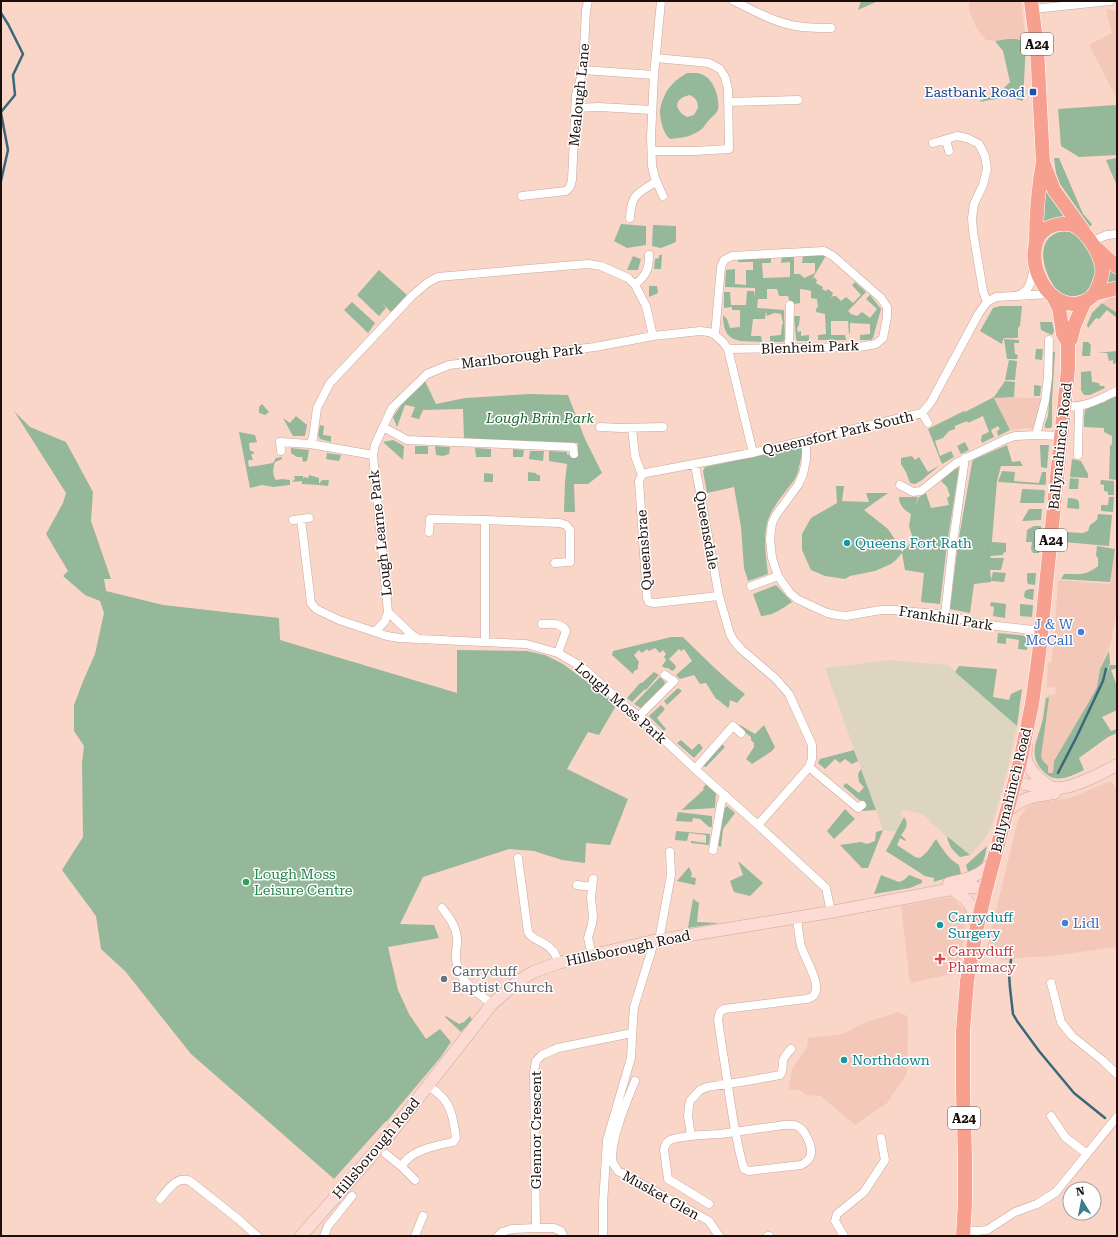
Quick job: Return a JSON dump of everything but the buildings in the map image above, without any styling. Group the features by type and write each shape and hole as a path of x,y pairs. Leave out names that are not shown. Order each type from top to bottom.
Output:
{"highway":[{"name":"A24","path":"1032,5 1037,48 1043,162 1036,225 1035,261 1040,279 1052,296"},
{"name":"A24","path":"1043,162 1054,190 1077,221 1100,259 1102,276 1100,283 1089,298"},
{"path":"1036,244 1040,235 1051,226 1069,224 1075,226 1117,266"},
{"path":"1052,296 1063,302 1071,304 1117,288"},
{"name":"Ballynahinch Road","path":"964,1233 965,1156 962,1092 963,1031 967,980 976,931 986,889 1026,737 1039,654 1068,369 1068,342 1063,334 1059,308 1052,296"},
{"name":"Ballynahinch Road","path":"1068,342 1071,339 1081,308 1089,298"}],"main road":[{"path":"1026,737 1026,759 1030,767 1042,781 1052,788"},
{"path":"1006,813 1016,803 1022,800 1036,796 1060,793 1071,786 1117,765"},
{"path":"1014,782 1052,788 1071,786"},
{"name":"Hillsborough Road","path":"931,893 948,883 966,879 978,874 994,861"},
{"name":"Hillsborough Road","path":"301,1236 383,1142 492,1004 516,983 533,972 558,963 656,941 797,918 952,889 972,887 986,889"},
{"path":"952,889 962,895 971,905 976,931"}],"street":[{"name":"Mealough Lane","path":"522,196 566,191 570,187 572,180 576,95 583,70 586,10 588,1"},
{"path":"660,1 652,110 652,166 656,182 663,196"},
{"path":"734,1 768,17 794,26 831,28"},
{"path":"1032,5 1110,1"},
{"path":"652,151 729,149 728,89 725,77 720,69 710,63 656,58"},
{"path":"583,70 654,75"},
{"path":"728,102 798,100"},
{"path":"575,108 599,107 652,110"},
{"path":"933,143 957,136 967,138 979,144 985,156 987,169 983,185 974,204 972,231 983,291 987,302 996,297 1018,295 1052,296"},
{"path":"946,140 949,151"},
{"path":"630,218 631,206 634,198 656,182"},
{"path":"1090,241 1107,235 1117,234"},
{"name":"Blenheim Park","path":"715,335 721,267 724,260 732,256 824,251 833,256 881,298 887,307 887,317 882,338 876,344 859,347 728,349"},
{"path":"636,285 645,276 649,264 649,255"},
{"path":"1018,295 1024,293 1028,289 1035,261"},
{"path":"310,444 313,438 317,408 330,383 412,296 427,283 438,277 588,264 601,266 628,278 636,285 646,306 653,336"},
{"name":"Queensfort Park South","path":"642,475 806,441 922,413 931,402 979,313 987,302"},
{"path":"789,348 790,305"},
{"name":"Marlborough Park","path":"373,455 375,445 392,408 427,374 449,365 595,347 653,336 700,331 709,332 715,335"},
{"path":"715,335 728,349 753,452"},
{"path":"1036,435 1045,401 1048,377 1049,340"},
{"path":"1064,406 1079,407 1117,391"},
{"path":"1078,455 1079,407"},
{"path":"922,413 928,423"},
{"path":"383,427 407,440 573,447 574,454"},
{"path":"600,427 663,427"},
{"path":"632,428 636,456 642,475"},
{"path":"900,485 913,492 921,491 956,463 1015,436 1061,436"},
{"name":"Frankhill Park","path":"806,441 806,460 803,474 798,485 779,510 772,523 770,539 774,566 778,576 790,593 807,604 827,613 837,615 846,616 881,610 894,610 945,615 980,624 1041,631"},
{"path":"281,451 280,442 310,444 373,455"},
{"name":"Lough Learne Park","path":"373,455 388,612 385,622 375,632"},
{"path":"945,615 954,534 966,458"},
{"name":"Queensdale","path":"696,465 719,596 726,624 734,641 741,649 776,679 789,694 812,745 812,759 809,767"},
{"name":"Queensbrae","path":"642,475 639,482 647,598 649,602 655,603 719,596"},
{"name":"Lough Moss Park","path":"301,519 312,603 316,609 339,620 387,636 400,638 526,644 558,653 582,667 629,710 639,716 826,888 831,912"},
{"path":"429,532 430,520 485,520 566,524 570,530 570,562 555,562"},
{"path":"485,520 485,642"},
{"path":"752,586 778,576"},
{"name":"Lough Learne Park","path":"388,612 412,635 420,639"},
{"path":"542,624 564,626 566,630 558,653"},
{"path":"639,716 674,681 665,675"},
{"path":"695,769 733,726 741,733"},
{"path":"758,825 809,767 858,809"},
{"path":"713,850 721,804 723,798 726,796"},
{"path":"603,1236 603,1204 607,1140 631,1058 634,1007 652,949 656,941 671,875 670,852"},
{"path":"518,858 528,932 530,936 550,948 558,963"},
{"path":"577,885 593,883 591,898 592,920 588,938 592,955"},
{"path":"442,908 450,917 455,927 457,938 456,955 459,970 464,979 492,1004"},
{"path":"709,1204 668,1179 664,1150 665,1146 672,1139 691,1136 736,1131 777,1126 796,1125 806,1134 811,1156 807,1162 801,1165 749,1170 744,1169 738,1147 736,1131 718,1019 720,1012 724,1009 811,998 814,996 816,992 815,980 801,946 797,918"},
{"path":"1051,983 1061,1022 1072,1036 1117,1074"},
{"name":"Glennor Crescent","path":"536,1228 534,1072 536,1061 542,1055 558,1048 632,1033"},
{"path":"691,1136 688,1116 689,1106 690,1101 700,1090 707,1087 780,1075 783,1072 786,1054 791,1049"},
{"name":"Musket Glen","path":"635,1081 626,1103 616,1136 613,1149 613,1164 618,1171 709,1221 718,1236"},
{"path":"402,1167 403,1162 420,1151 453,1142 456,1138 447,1102 428,1086"},
{"path":"1051,1116 1065,1137 1087,1154"},
{"path":"964,1233 987,1230 1015,1212 1037,1204 1056,1192 1116,1118"},
{"path":"844,1236 835,1221 837,1214 864,1192 885,1160 881,1138"},
{"path":"386,1154 415,1180"},
{"path":"160,1199 176,1182 180,1179 186,1179 238,1219 257,1236"},
{"path":"324,1236 328,1226 352,1196"},
{"path":"416,1236 423,1216"},
{"path":"498,1236 502,1232 512,1229 536,1228 554,1228 561,1231 563,1236"}],"shaded area":[{"path":"971,1 1021,1 1026,42 1016,39 995,41 986,40 976,27 969,11 969,3"},
{"path":"1106,9 1117,11 1117,99 1089,45 1112,33"},
{"path":"1117,294 1117,313 1103,303 1112,295"},
{"path":"994,397 1042,398 1038,429 1028,428 1010,430"},
{"path":"1117,550 1117,611 1110,646 1101,666 1097,687 1054,761 1053,778 1042,770 1034,751 1041,727 1046,696 1056,694 1055,687 1047,688 1048,663 1051,662 1054,640 1058,580 1110,584 1112,566"},
{"path":"890,660 948,665 1017,726 1007,772 993,822 986,837 970,855 947,837 922,814 902,810 901,815 903,816 897,832 883,830 825,668"},
{"path":"1111,781 1117,789 1117,947 1052,956 1016,958 1011,960 1004,960 985,955 1018,820 1025,809 1034,803 1070,798"},
{"path":"951,897 966,911 960,972 910,983 901,906"},
{"path":"898,1012 907,1016 907,1074 887,1103 855,1125 821,1096 805,1095 802,1091 789,1089 792,1069 807,1047 808,1038 843,1034 864,1023"}],"green space":[{"path":"861,1 878,1 858,10"},
{"path":"1016,39 1026,42 1023,101 1009,97 978,102 1002,90 1010,82 1003,51 995,41"},
{"path":"687,73 696,73 708,78 716,91 718,109 703,128 697,132 684,137 671,139 666,135 663,127 660,108 668,89","holes":["690,95 696,100 698,108 694,115 687,117 680,112 677,104 682,98"]},
{"path":"1115,105 1117,107 1117,155 1079,157 1061,146 1058,109"},
{"path":"1054,158 1059,158 1083,214 1092,224 1090,227 1060,184 1056,173"},
{"path":"1117,158 1117,186 1106,160"},
{"path":"1050,192 1065,217 1058,217 1041,224 1044,193"},
{"path":"621,224 646,226 646,245 627,248 614,241"},
{"path":"653,225 676,226 676,242 661,248 652,246"},
{"path":"1064,231 1071,231 1078,235 1096,262 1097,272 1089,292 1083,295 1069,296 1059,292 1053,285 1045,268 1043,252 1045,244 1049,238"},
{"path":"827,254 811,281 814,277 817,280 816,283 823,287 822,289 826,291 828,289 833,293 831,298 836,296 841,301 846,297 853,303 861,295 852,285 855,282 866,292 848,311 857,316 862,312 870,318 877,309 866,299 870,295 881,309 873,338 871,340 860,340 860,335 870,334 870,324 850,323 849,334 848,321 831,321 831,335 845,335 846,340 818,340 818,335 826,334 825,314 816,312 818,307 817,299 811,298 811,291 800,289 800,303 795,304 789,300 788,296 779,296 777,289 767,289 767,299 758,299 757,308 784,310 785,339 783,342 770,342 770,336 781,335 783,323 781,314 774,313 767,316 766,311 765,319 753,319 751,336 761,336 762,342 740,341 729,336 724,324 723,315 727,319 730,328 740,327 740,310 732,310 732,307 724,308 724,292 730,292 731,305 746,305 747,291 754,291 755,297 755,288 725,287 726,270 735,269 735,284 746,285 746,270 753,270 753,262 738,262 738,259 771,257 771,263 762,263 763,278 790,277 790,262 781,263 782,256 794,256 794,274 800,274 804,278 815,273 815,263 802,263 803,256"},
{"path":"659,255 662,255 661,269 654,269 655,259 659,258"},
{"path":"633,256 641,259 638,270 627,270"},
{"path":"1110,268 1117,272 1117,285 1105,288"},
{"path":"379,270 407,295 391,312 382,303 386,308 379,316 357,295"},
{"path":"649,286 657,286 658,293 649,297"},
{"path":"352,302 375,323 368,333 344,310"},
{"path":"1102,303 1117,313 1117,318 1107,310 1099,319 1096,318 1088,328 1087,325 1092,313"},
{"path":"1000,306 1022,306 1020,326 1018,328 1018,338 1005,338 1003,339 1002,344 980,331 993,308"},
{"path":"794,316 800,316 799,325 797,328 798,332 801,331 801,336 809,335 809,341 797,341"},
{"path":"1040,322 1052,322 1054,331 1052,335 1041,330"},
{"path":"1004,339 1019,340 1019,343 1014,343 1015,354 1018,355 1017,359 1007,359"},
{"path":"1083,342 1088,342 1091,345 1090,356 1082,356"},
{"path":"1036,349 1043,349 1042,360 1035,359"},
{"path":"1116,351 1117,363 1113,364 1113,360 1109,361 1107,353 1097,353"},
{"path":"1053,352 1055,352 1052,425 1051,428 1045,428 1048,416"},
{"path":"1009,360 1017,361 1015,380 1005,380"},
{"path":"1091,371 1092,382 1099,383 1100,386 1104,386 1105,388 1090,395 1084,395 1081,390 1081,372"},
{"name":"Lough Brin Park","path":"425,381 436,404 465,398 530,394 568,395 585,439 602,473 588,484 574,484 575,512 564,512 567,464 549,461 549,451 567,452 567,455 568,454 571,457 578,456 578,443 464,439 463,409 423,410 419,419 411,417 415,407 405,405 397,427 393,417 402,404"},
{"path":"1005,381 1015,382 1014,397 994,398 1010,430 998,436 997,431 1000,429 998,426 991,430 994,437 982,443 982,435 989,432 983,416 968,423 967,421 955,426 955,429 949,431 943,438 935,441 940,456 951,451 954,457 942,464 928,429 994,397"},
{"path":"1034,385 1041,386 1040,396 1034,396"},
{"path":"1117,395 1117,480 1109,479 1110,446 1112,444 1112,436 1104,432 1104,428 1084,427 1084,417 1085,410 1099,402 1103,403"},
{"path":"262,404 269,412 265,415 259,413 259,407"},
{"name":"Lough Moss Leisure Centre","path":"14,411 30,427 66,442 93,492 91,521 111,579 104,579 106,591 163,605 279,618 280,640 457,693 457,650 527,651 545,655 563,664 617,704 599,735 588,732 567,769 628,799 610,845 586,843 585,863 562,860 534,851 509,849 423,877 400,924 434,925 439,938 388,947 398,990 409,1014 426,1039 440,1029 451,1042 440,1058 387,1121 334,1179 191,1054 125,971 101,949 96,916 62,870 83,837 82,763 84,746 74,731 74,705 95,654 104,613 100,601 85,595 63,576 68,571 46,534 63,503 66,493"},
{"path":"296,416 307,425 305,436 293,436 283,418 290,423"},
{"path":"320,425 324,426 323,435 331,436 331,442 320,439 318,435"},
{"path":"239,432 255,435 257,442 249,443 250,451 253,451 254,454 251,454 253,460 249,460 249,467 273,463 276,458 282,457 282,459 275,462 273,474 276,480 290,480 290,485 273,487 262,485 250,488"},
{"path":"393,440 404,446 403,460 383,442"},
{"path":"965,442 969,450 961,454 957,446"},
{"path":"1007,445 1012,462 1020,461 1023,466 1001,466 997,481 991,552 992,542 1006,543 1006,552 1003,553 1003,555 990,556 991,558 1004,558 1001,570 990,570 991,580 993,572 1006,573 1004,582 991,581 974,584 970,613 950,609 958,543 973,460"},
{"path":"1040,445 1049,445 1047,468 1041,467"},
{"path":"415,446 428,446 428,454 415,454"},
{"path":"435,446 450,447 449,454 443,456 436,455"},
{"path":"800,447 803,448 798,472 795,479 775,505 766,528 765,544 768,574 748,581 744,568 741,527 734,487 707,493 703,471 705,467"},
{"path":"291,448 309,450 307,461 303,462 302,457 297,457 291,453"},
{"path":"475,448 491,449 491,457 476,457"},
{"path":"513,449 524,450 523,457 513,457"},
{"path":"530,451 544,451 543,461 529,459"},
{"path":"327,453 341,455 339,461 326,459"},
{"path":"912,456 915,460 919,457 928,472 940,465 922,480 915,484 910,483 901,464 901,458"},
{"path":"1072,459 1081,461 1088,474 1088,478 1070,477"},
{"path":"959,468 947,544 940,604 921,602 924,573 905,570 902,553 891,564 875,571 850,576 845,579 825,576 811,570 802,550 802,534 811,518 837,503 836,486 844,486 842,501 869,502 866,493 888,493 864,510 888,529 902,552 906,547 914,542 909,526 911,514 902,507 899,497 918,497 915,507 919,497 926,493 931,508 949,505 947,498 950,496 947,487 941,481 955,469"},
{"path":"1002,471 1015,472 1014,481 1039,483 1042,472 1046,472 1046,484 998,482"},
{"path":"528,472 540,475 540,481 528,481"},
{"path":"484,473 493,474 493,482 484,482"},
{"path":"309,475 319,478 319,484 322,480 329,480 328,486 302,484 302,481 292,482 295,479 294,476 303,476 303,479 304,477 308,478"},
{"path":"1070,478 1079,479 1078,489 1069,489"},
{"path":"1101,480 1114,481 1114,495 1108,495 1108,492 1104,491 1104,485 1100,484"},
{"path":"1022,489 1045,491 1044,503 1020,503"},
{"path":"1109,497 1114,497 1113,512 1101,511 1101,505 1108,505"},
{"path":"1068,498 1078,501 1079,509 1067,508"},
{"path":"1029,509 1042,509 1041,520 1022,521"},
{"path":"1098,514 1112,515 1109,546 1064,542 1065,532 1083,533 1088,531 1090,525 1097,520"},
{"path":"1034,526 1041,526 1039,553 1033,553 1031,549 1032,542 1026,542 1027,530"},
{"path":"1097,546 1115,549 1110,582 1061,579 1064,574 1086,573 1098,566 1098,558 1096,556"},
{"path":"1027,573 1036,573 1035,585 1028,584"},
{"path":"776,585 792,602 774,613 761,616 753,594"},
{"path":"1034,589 1033,600 1025,598 1024,596 1025,591"},
{"path":"991,602 1006,604 1005,618 993,616 994,607 990,606"},
{"path":"1020,604 1033,605 1032,617 1020,616"},
{"path":"998,633 1028,636 1027,650 1018,649 1019,640 1006,638 1006,644 997,643"},
{"path":"671,637 683,637 705,659 745,694 737,703 730,700 728,708 716,699 706,683 700,684 694,675 680,679 676,675 692,661 684,649 681,651 679,649 669,659 676,666 672,671 662,666 666,660 664,657 666,654 663,650 660,653 655,648 649,651 647,649 642,653 639,650 634,655 639,662 638,669 634,671 633,674 612,655 613,651"},
{"path":"1109,651 1110,663 1101,690 1110,665 1117,665 1117,668 1111,670 1117,686 1117,710 1102,717 1111,731 1117,729 1117,733 1108,737 1079,758 1084,770 1064,778 1054,778 1045,773 1039,767 1035,754 1036,741 1043,719 1046,698 1049,698 1041,757 1048,766 1048,773 1053,773 1054,761 1097,687 1100,669"},
{"path":"959,666 997,669 993,697 1009,700 1011,694 1022,689 1017,726 955,672"},
{"path":"654,672 659,675 646,690 645,689 632,702 627,698 640,683 642,683"},
{"path":"660,677 665,682 664,685 641,708 634,704"},
{"path":"678,688 682,691 667,705 664,701"},
{"path":"661,705 665,709 657,718 666,729 664,731 649,716"},
{"path":"740,725 755,734 764,725 775,747 772,751 752,764 746,759 754,747 754,743 751,740 751,737 738,727"},
{"path":"681,740 692,750 698,744 700,744 703,748 694,758 677,743"},
{"path":"721,743 725,747 706,767 703,766 703,763"},
{"path":"854,750 858,761 852,764 845,759 840,763 835,759 825,769 818,763 820,759"},
{"path":"861,769 876,810 861,811 865,805 843,786 846,783 859,793 864,787 859,782 858,774"},
{"path":"706,784 716,793 715,808 682,810 704,789 703,788"},
{"path":"727,806 735,813 723,829 721,847 717,845 723,810"},
{"path":"845,809 855,819 834,839 827,831"},
{"path":"678,812 712,816 712,827 709,827 700,819 693,818 692,822 676,821"},
{"path":"904,817 906,826 901,835 906,840 905,841 900,838 897,845 915,857 920,858 927,852 936,839 949,857 959,865 961,874 933,882 934,878 925,876 886,851"},
{"path":"883,830 868,868 862,868 840,845 861,842 867,844 875,841 876,832"},
{"path":"676,831 710,834 709,845 691,843 691,841 706,843 706,835 689,833 687,841 675,840"},
{"path":"947,837 970,855 960,857 955,853"},
{"path":"987,846 985,856 980,866 968,872 966,865"},
{"path":"738,861 763,883 750,896 734,892 730,881 743,875"},
{"path":"689,867 692,874 691,877 696,878 695,885 677,881"},
{"path":"881,875 899,882 904,880 909,875 922,880 922,883 910,888 874,894"},
{"path":"693,899 699,903 697,922 719,923 688,928"},
{"path":"446,1016 459,1024 464,1022 470,1016 472,1020 461,1032 445,1017"}],"waterway":[{"path":"1,13 23,54 13,75 15,95 1,112"},
{"path":"1,113 8,150 1,181"},
{"path":"1058,773 1103,681 1106,669"},
{"path":"1011,960 1009,974 1010,988 1013,1014 1017,1021 1039,1051 1074,1093 1105,1118"}],"place":[{"name":"Eastbank Road","path":"1033,92"},
{"name":"Queens Fort Rath","path":"847,543"},
{"name":"J & W McCall","path":"1081,632"},
{"name":"Lough Moss Leisure Centre","path":"246,882"},
{"name":"Lidl","path":"1065,923"},
{"name":"Carryduff Surgery","path":"940,925"},
{"name":"Carryduff Pharmacy","path":"940,959"},
{"name":"Carryduff Baptist Church","path":"444,979"},
{"name":"Northdown","path":"844,1060"}]}
